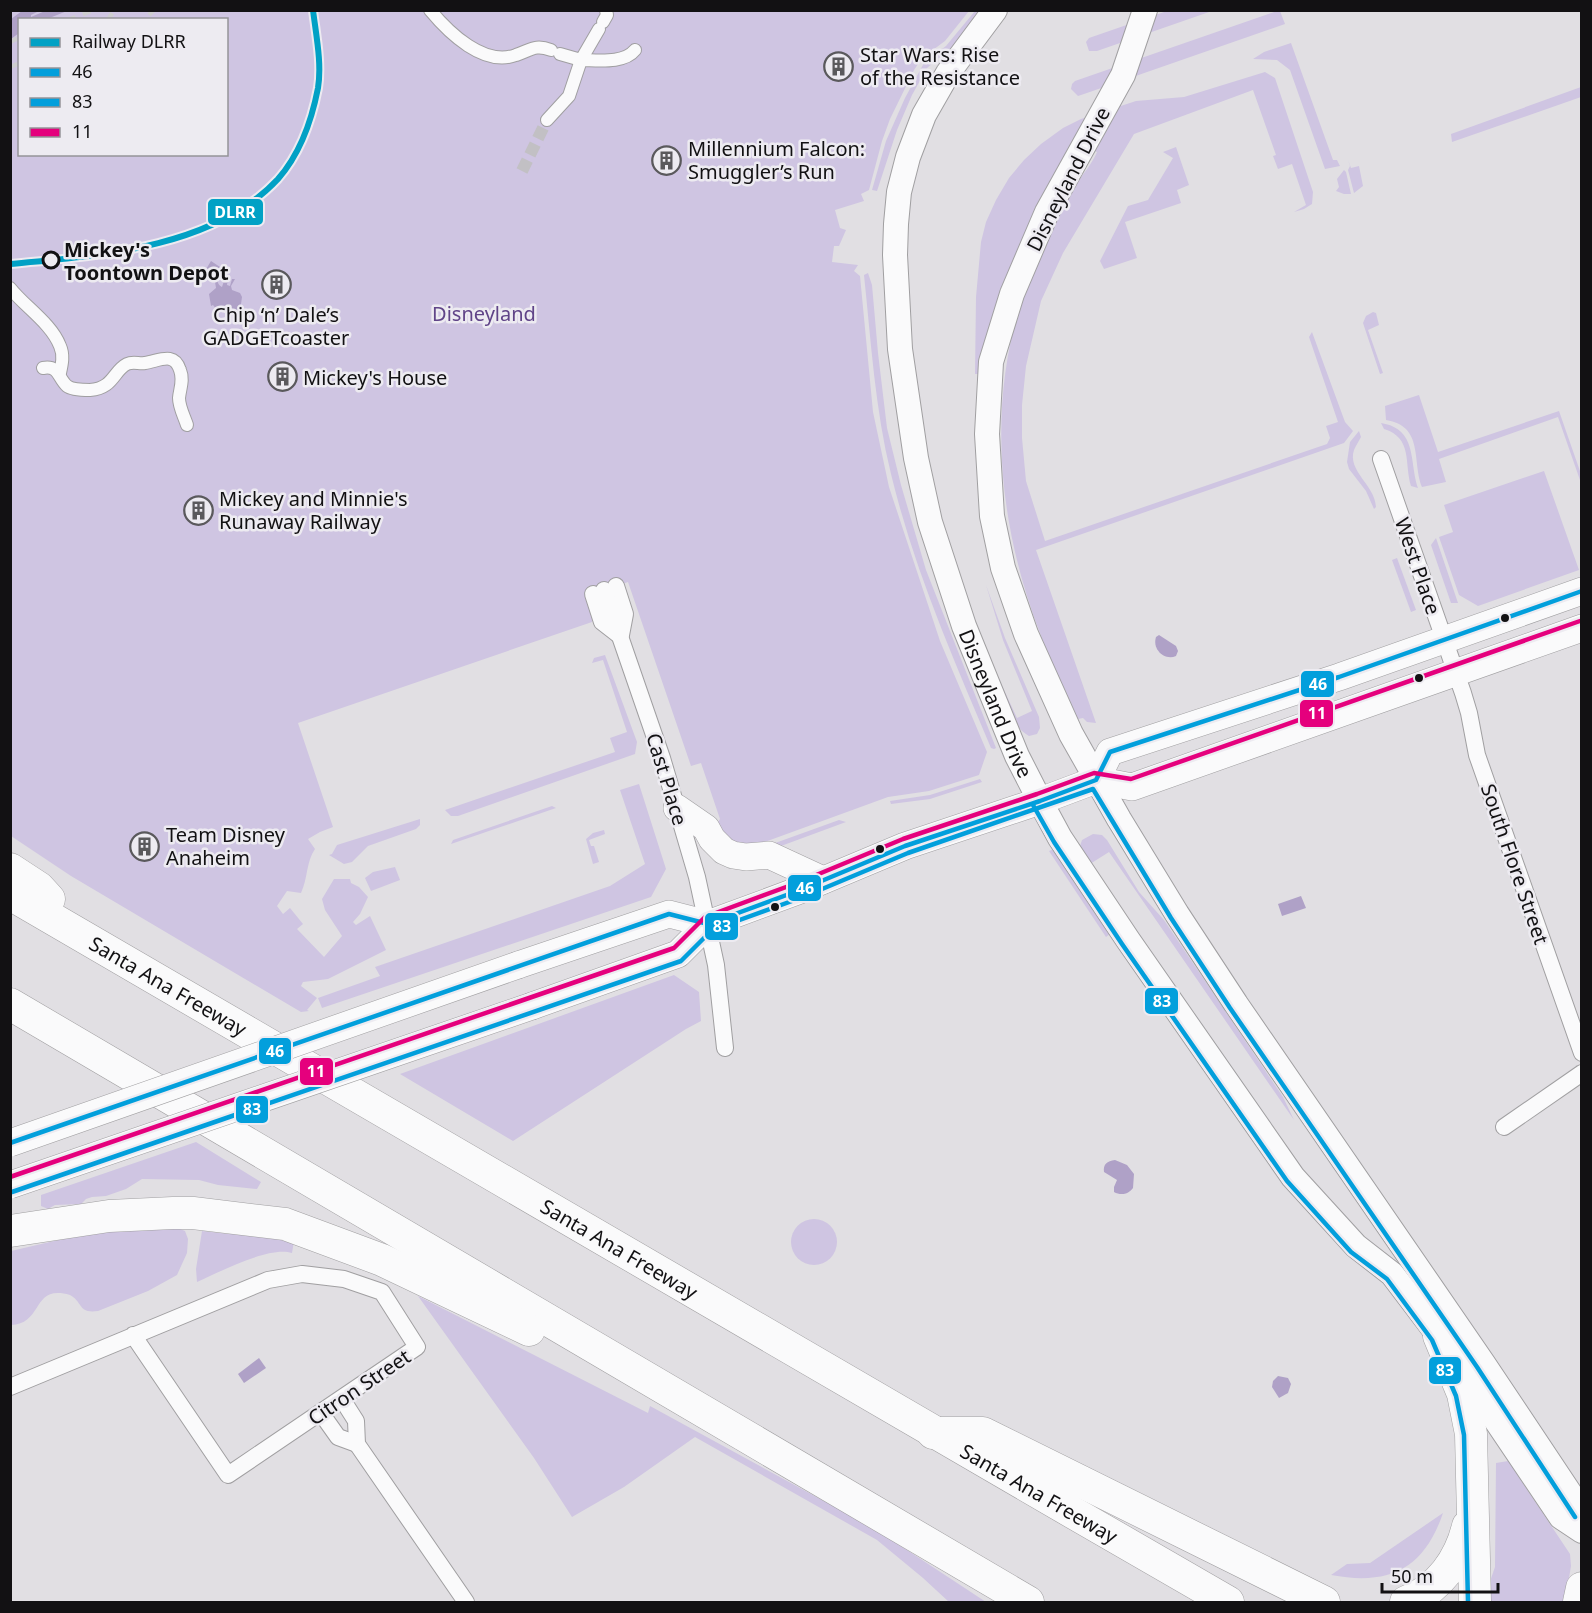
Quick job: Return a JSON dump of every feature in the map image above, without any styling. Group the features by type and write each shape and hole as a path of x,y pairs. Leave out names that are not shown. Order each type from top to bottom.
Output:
{"highway":[{"path":"10,869 39,888 81,935"},
{"name":"Santa Ana Freeway","path":"10,894 227,1018 933,1433 1228,1602"},
{"path":"10,1004 1028,1602"},
{"path":"10,1231 109,1216 173,1213 193,1213 285,1224 382,1260 720,1421"},
{"path":"1439,1336 1463,1394 1471,1434 1474,1480 1475,1602"},
{"path":"933,1433 982,1433 1324,1602"},
{"path":"1406,1602 1416,1599 1433,1586 1456,1560 1465,1541 1471,1514 1474,1480"},
{"path":"1580,1602 1581,1588"}],"main road":[{"name":"Disneyland Drive","path":"995,10 948,73 924,115 908,158 899,192 895,255 904,389 918,469 930,522 952,592 987,687 1017,756 1060,838 1286,1167 1317,1205 1356,1246 1392,1274 1439,1336 1561,1517 1581,1532"},
{"name":"Disneyland Drive","path":"1145,10 1123,75 1047,212 1012,294 992,362 987,434 992,516 1010,588 1026,634 1071,734 1096,780 1178,914 1236,1004 1580,1507 1581,1514"},
{"path":"1096,780 1110,752 1329,680 1581,591"},
{"path":"10,1185 678,954 708,924 905,846 1096,780 1132,788 1581,628"},
{"path":"677,808 706,828 711,838 724,851 732,855 746,857 769,855 823,880"},
{"path":"10,1143 669,914 708,924"}],"street":[{"path":"430,10 459,40 486,55 515,56 542,46 581,60 620,59 632,54 635,50"},
{"path":"547,120 569,96 581,60 602,20"},
{"path":"10,288 47,327 59,344 63,358 60,374"},
{"path":"43,368 54,369 67,386 90,390 109,382 120,369 130,363 145,363 160,358 170,358 177,362 181,372 179,402 187,425"},
{"name":"West Place","path":"1381,459 1456,673"},
{"name":"Cast Place","path":"621,636 602,622 604,590 625,614 621,636 677,808 708,924 716,965 725,1048"},
{"name":"South Flore Street","path":"1456,673 1469,713 1477,755 1581,1053"},
{"path":"1504,1127 1581,1073"},
{"name":"Citron Street","path":"10,1388 133,1335 268,1280 302,1274 344,1280 382,1292 417,1347 228,1475 133,1335"},
{"path":"342,1399 356,1421 357,1444 466,1602"},
{"path":"321,1413 338,1437 357,1444"}],"green space":[{"name":"Disneyland","path":"10,11 969,11 945,41 922,58 914,70 890,119 869,190 861,194 864,201 835,210 840,228 846,230 839,246 834,246 832,262 858,265 854,271 860,276 873,412 889,487 940,641 987,752 979,775 929,791 888,797 759,844 734,842 716,825 720,819 701,763 691,766 628,582 593,594 592,622 298,723 333,827 308,839 315,849 301,893 287,891 277,906 283,914 290,908 303,924 297,929 324,957 342,936 325,910 322,899 334,879 350,879 351,883 359,887 368,897 360,914 353,922 356,925 370,916 386,950 328,979 303,982 301,986 317,998 307,1010 309,1011 301,1012 71,876 11,836"},
{"path":"975,11 982,11 954,45 927,68 897,130 877,191 872,190 886,141 924,63 946,46"},
{"path":"1167,11 1212,11 1097,51 1089,51 1086,42 1089,38"},
{"path":"1280,11 1285,24 1078,96 1071,89 1075,81"},
{"path":"1291,43 1333,160 1337,160 1340,166 1325,169 1290,70 1277,60 1253,59 1264,52"},
{"path":"1265,72 1275,78 1313,192 1312,204 1294,212 1306,205 1292,164 1278,169 1273,156 1276,155 1253,90 1134,134 1063,253 1041,301 1026,366 1022,405 1026,481 1045,541 1327,444 1330,438 1326,426 1338,422 1309,337 1312,332 1345,422 1353,431 1344,443 1036,550 1096,723 1087,722 1083,718 1078,719 1045,646 1024,587 1012,538 1004,488 1001,438 1004,388 1011,339 1025,290 1051,228 1097,152 1074,143 982,374 975,374 976,297 981,242 986,222 1009,178 1041,144 1063,128 1081,119 1136,101 1184,97"},
{"path":"1581,87 1581,97 1452,142 1451,134"},
{"path":"1176,147 1189,185 1177,190 1181,203 1125,222 1137,258 1104,269 1100,261 1128,206 1148,200 1173,158 1163,152"},
{"path":"1348,160 1351,168 1359,166 1363,186 1354,193 1348,170 1350,166"},
{"path":"1344,170 1351,194 1336,191 1339,187 1337,179"},
{"path":"868,273 872,285 887,428 901,485 926,570 996,748 994,749 991,748 935,613 900,509 877,400 864,275"},
{"path":"1373,312 1376,313 1379,325 1368,330 1383,373 1380,374 1363,323 1366,316"},
{"path":"1419,395 1438,452 1559,411 1581,474 1581,483 1558,417 1439,459 1446,482 1422,487 1411,437 1406,429 1386,420 1385,406"},
{"path":"1381,423 1393,426 1407,439 1418,488 1411,486 1403,445 1399,438 1384,429"},
{"path":"1359,431 1361,437 1354,450 1354,465 1371,492 1376,507 1374,509 1366,491 1349,469 1347,462 1350,442"},
{"path":"1544,471 1579,570 1478,606 1459,595 1439,537 1453,532 1444,505"},
{"path":"1436,538 1458,603 1451,603 1431,545"},
{"path":"1397,558 1416,610 1411,612 1392,560"},
{"path":"986,585 1005,638 1039,717 1040,728 1037,734 1029,736 1016,725 1005,701 997,675 1017,718 1032,711 1003,640"},
{"path":"605,655 637,742 635,754 458,816 451,816 445,810 615,752 610,738 627,732 603,660 592,663 594,658"},
{"path":"980,779 982,782 930,799 891,804 890,801 930,795"},
{"path":"639,784 666,869 651,897 322,1008 318,998 380,976 375,967 610,886 645,864 620,790"},
{"path":"552,806 556,808 451,844 453,840"},
{"path":"420,819 420,825 416,829 368,846 352,862 344,864 329,855 337,845"},
{"path":"839,820 846,822 762,853 761,848"},
{"path":"604,830 605,834 589,840 591,846 594,846 599,862 593,864 586,839 593,833"},
{"path":"1093,834 1102,835 1107,840 1139,892 1164,920 1283,1097 1294,1120 1109,852 1090,864 1080,846 1082,840"},
{"path":"1054,849 1110,934 1106,937 1049,851"},
{"path":"395,867 400,880 371,891 365,878 373,872"},
{"path":"674,975 699,992 701,1021 513,1141 400,1074"},
{"path":"196,1142 261,1182 257,1189 218,1185 199,1180 142,1179 126,1189 106,1196 86,1199 81,1204 55,1205 48,1209 41,1206 41,1195"},
{"path":"814,1219 830,1226 837,1242 830,1258 814,1265 798,1258 791,1242 798,1226"},
{"path":"125,1228 185,1231 188,1239 187,1253 177,1275 148,1291 98,1311 87,1311 70,1295 58,1293 49,1295 43,1299 29,1318 11,1325 11,1251 80,1235"},
{"path":"202,1231 257,1234 294,1241 292,1253 270,1253 257,1256 197,1282 196,1269"},
{"path":"418,1296 648,1413 650,1406 875,1529 986,1602 949,1602 877,1540 695,1437 624,1487 572,1517 534,1458"},
{"path":"1508,1461 1570,1554 1571,1566 1565,1602 1488,1602 1488,1587 1495,1567 1496,1463"},
{"path":"1443,1513 1426,1548 1402,1569 1370,1578 1331,1575 1347,1564 1370,1563"}],"shaded area":[{"path":"22,11 39,11 31,17 45,11 67,11 50,18 18,18 18,34 11,39 11,19"},
{"path":"211,261 226,271 217,274 220,286 222,287 225,278 228,278 227,285 230,286 232,279 235,279 231,286 232,290 240,293 242,297 240,311 225,312 211,306 209,294 216,288 215,282 209,279 205,271"},
{"path":"1159,635 1176,646 1178,651 1176,656 1167,657 1157,650 1155,641"},
{"path":"1301,896 1306,908 1282,916 1278,904"},
{"path":"1115,1160 1127,1165 1134,1174 1133,1188 1127,1193 1114,1192 1117,1180 1104,1172 1106,1163"},
{"path":"259,1358 266,1368 244,1383 238,1374"},
{"path":"1278,1376 1288,1378 1291,1384 1288,1393 1279,1398 1272,1387 1273,1381"}],"tunnel":[{"path":"522,171 547,120"}],"railway":[{"path":"73,18 93,10"},
{"path":"109,18 114,10"},
{"path":"149,15 154,10"},
{"path":"10,42 18,38"},
{"path":"10,67 18,64"}],"rail line":[{"name":"DLRR","path":"10,264 117,252 153,244 189,234 222,220 252,202 286,169 309,124 319,78 313,10"}],"transit line":[{"name":"46","path":"10,1143 669,914 708,924 800,890 905,846 1096,780 1110,752 1339,677 1582,591"},
{"name":"11","path":"10,1177 674,948 705,917 797,883 903,839 1094,773 1131,779 1580,621"},
{"name":"83","path":"12,1192 681,961 712,930 803,897 908,853 1093,789 1171,918 1230,1008 1477,1367 1575,1517"},
{"name":"83","path":"1033,805 1054,842 1122,944 1287,1181 1351,1252 1387,1279 1432,1340 1456,1396 1464,1435 1468,1602"}],"place":[{"name":"Star Wars: Rise of the Resistance","path":"839,66"},
{"name":"Millennium Falcon: Smuggler’s Run","path":"667,160"},
{"name":"Mickey's Toontown Depot","path":"51,260"},
{"name":"Chip ‘n’ Dale’s GADGETcoaster","path":"276,284"},
{"name":"Mickey's House","path":"282,377"},
{"name":"Mickey and Minnie's Runaway Railway","path":"198,510"},
{"name":"Team Disney Anaheim","path":"145,846"}]}
